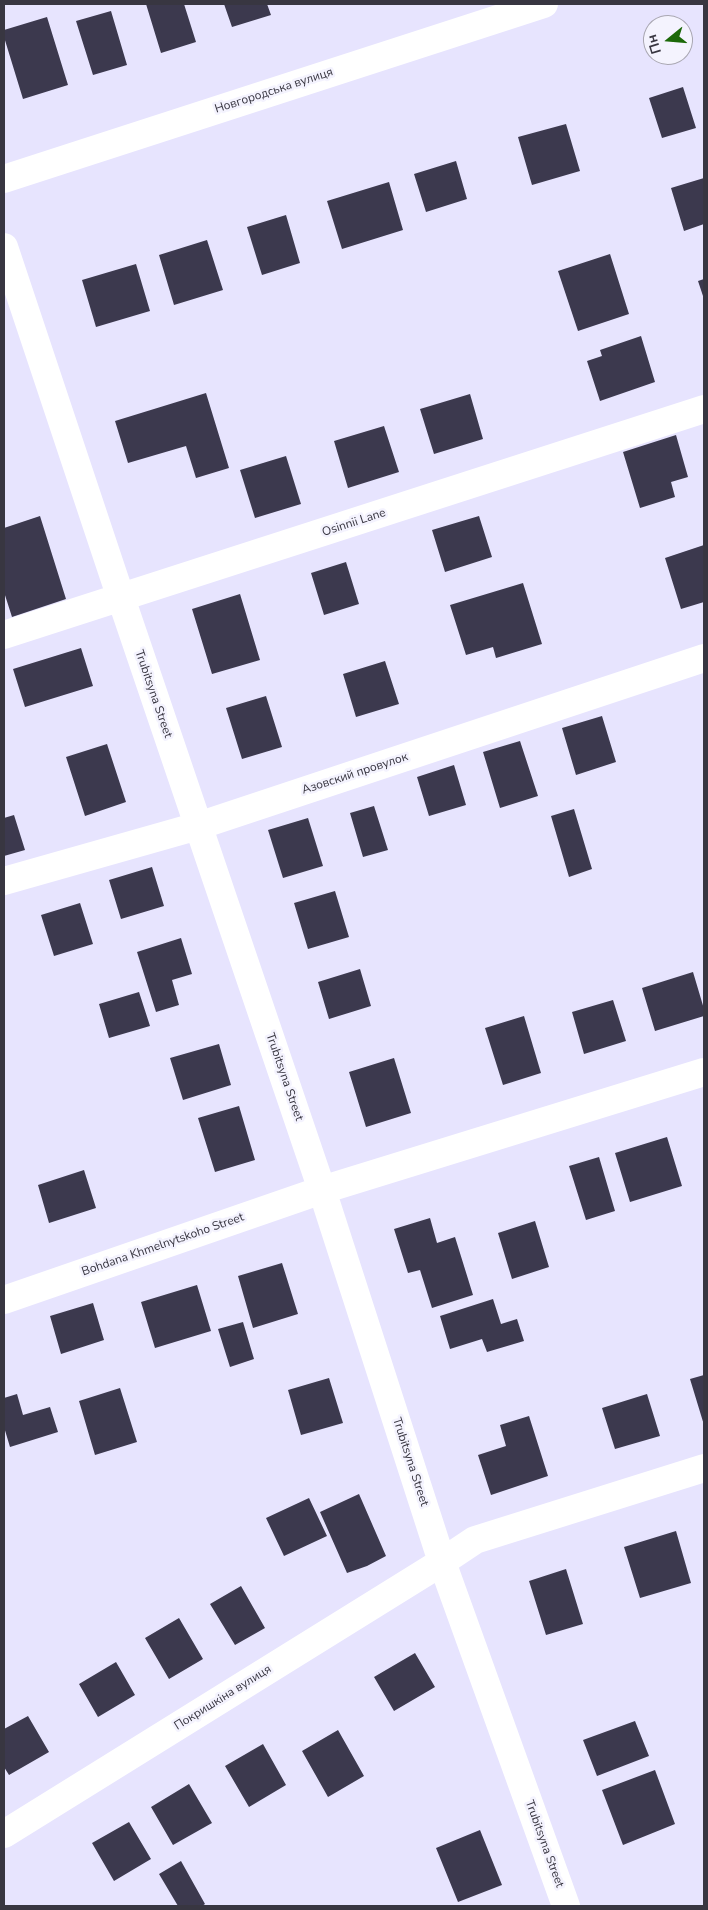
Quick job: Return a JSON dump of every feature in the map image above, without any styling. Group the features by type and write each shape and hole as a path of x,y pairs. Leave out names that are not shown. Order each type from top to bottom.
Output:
{"street":[{"name":"Новгородська вулиця","path":"4,179 544,4"},
{"name":"Trubitsyna Street","path":"4,247 322,1190 442,1562 566,1906"},
{"name":"Osinnii Lane","path":"4,635 704,409"},
{"name":"Азовский провулок","path":"4,880 198,826 704,658"},
{"name":"Bohdana Khmelnytskoho Street","path":"4,1300 322,1190 704,1072"},
{"name":"Покришкіна вулиця","path":"4,1834 475,1540 704,1468"}],"building":[{"path":"146,4 184,4 196,42 161,53"},
{"path":"224,4 267,4 271,15 232,27"},
{"path":"111,11 127,65 93,75 76,21"},
{"path":"47,17 68,85 23,99 4,37 4,30"},
{"path":"683,87 696,128 662,138 649,98"},
{"path":"566,124 580,171 532,185 518,137"},
{"path":"456,161 467,199 426,212 414,174"},
{"path":"704,178 704,224 684,231 671,188"},
{"path":"389,182 403,230 342,249 327,201"},
{"path":"286,215 300,263 262,275 247,227"},
{"path":"207,240 223,290 174,305 159,255"},
{"path":"610,254 629,314 578,331 558,271"},
{"path":"136,264 150,311 96,327 82,280"},
{"path":"704,279 704,299 698,281"},
{"path":"641,336 655,382 600,401 587,361 602,356 600,350"},
{"path":"206,393 229,468 196,478 186,446 128,463 115,421"},
{"path":"470,394 483,439 434,454 420,409"},
{"path":"384,426 399,472 348,488 334,441"},
{"path":"676,435 688,477 671,482 675,497 640,508 623,452"},
{"path":"286,456 301,504 255,518 240,470"},
{"path":"40,516 66,599 12,617 4,592 4,528"},
{"path":"479,516 492,557 445,572 432,530"},
{"path":"704,545 704,602 681,609 665,558"},
{"path":"346,562 359,604 324,615 311,573"},
{"path":"523,583 542,644 496,658 493,647 466,655 450,605"},
{"path":"240,594 260,660 212,674 192,609"},
{"path":"81,648 93,686 25,707 13,669"},
{"path":"385,661 399,704 356,717 343,674"},
{"path":"266,696 282,747 242,759 226,708"},
{"path":"602,716 616,762 576,775 562,728"},
{"path":"520,741 538,796 500,808 483,752"},
{"path":"107,744 126,802 85,816 66,757"},
{"path":"454,765 466,805 429,816 417,777"},
{"path":"374,806 388,850 363,857 350,813"},
{"path":"574,809 592,869 569,877 551,816"},
{"path":"14,815 25,850 4,856 4,818"},
{"path":"308,818 323,866 283,878 268,830"},
{"path":"152,867 164,906 121,919 109,880"},
{"path":"335,891 349,937 308,949 294,903"},
{"path":"80,903 93,944 54,956 41,915"},
{"path":"181,938 192,974 172,980 179,1005 156,1012 137,952"},
{"path":"360,969 371,1006 329,1019 318,982"},
{"path":"693,972 704,1009 704,1016 655,1031 642,988"},
{"path":"139,992 150,1026 109,1038 99,1004"},
{"path":"613,1000 626,1041 584,1054 572,1012"},
{"path":"524,1016 541,1073 503,1085 485,1028"},
{"path":"219,1044 231,1085 183,1100 170,1058"},
{"path":"394,1058 411,1113 366,1127 349,1072"},
{"path":"239,1106 255,1160 215,1172 198,1118"},
{"path":"667,1137 682,1186 630,1202 615,1153"},
{"path":"599,1157 615,1211 586,1220 569,1166"},
{"path":"84,1170 96,1208 49,1223 38,1185"},
{"path":"430,1218 437,1243 455,1237 473,1295 432,1308 420,1270 408,1273 394,1229"},
{"path":"535,1221 549,1267 512,1279 498,1233"},
{"path":"282,1263 298,1314 253,1328 238,1276"},
{"path":"197,1285 211,1331 155,1348 141,1302"},
{"path":"493,1299 501,1324 517,1319 524,1341 487,1352 482,1339 450,1349 440,1316"},
{"path":"93,1303 104,1340 61,1354 50,1316"},
{"path":"243,1322 254,1359 230,1367 218,1329"},
{"path":"704,1375 704,1425 690,1379"},
{"path":"329,1378 343,1423 301,1435 288,1390"},
{"path":"120,1388 137,1442 95,1455 79,1401"},
{"path":"17,1394 23,1415 50,1407 58,1432 10,1447 4,1427 4,1398"},
{"path":"647,1394 660,1436 615,1449 602,1408"},
{"path":"529,1416 548,1476 491,1495 478,1455 506,1446 500,1425"},
{"path":"359,1494 386,1556 367,1566 347,1573 320,1512"},
{"path":"309,1498 327,1536 284,1556 266,1518"},
{"path":"676,1531 691,1583 640,1598 624,1547"},
{"path":"566,1569 583,1624 546,1635 529,1581"},
{"path":"241,1586 265,1628 235,1645 210,1604"},
{"path":"179,1618 203,1659 169,1679 145,1638"},
{"path":"415,1653 435,1687 394,1711 374,1677"},
{"path":"116,1662 135,1695 98,1717 79,1684"},
{"path":"28,1716 49,1752 9,1775 4,1767 4,1729"},
{"path":"635,1721 649,1756 597,1776 583,1740"},
{"path":"338,1730 364,1776 328,1797 302,1751"},
{"path":"263,1744 286,1785 249,1807 225,1766"},
{"path":"655,1770 675,1824 623,1845 602,1790"},
{"path":"189,1784 212,1823 173,1845 151,1807"},
{"path":"129,1822 151,1859 114,1881 92,1843"},
{"path":"480,1830 502,1885 458,1902 436,1848"},
{"path":"181,1861 205,1904 202,1906 178,1906 159,1874"}]}
